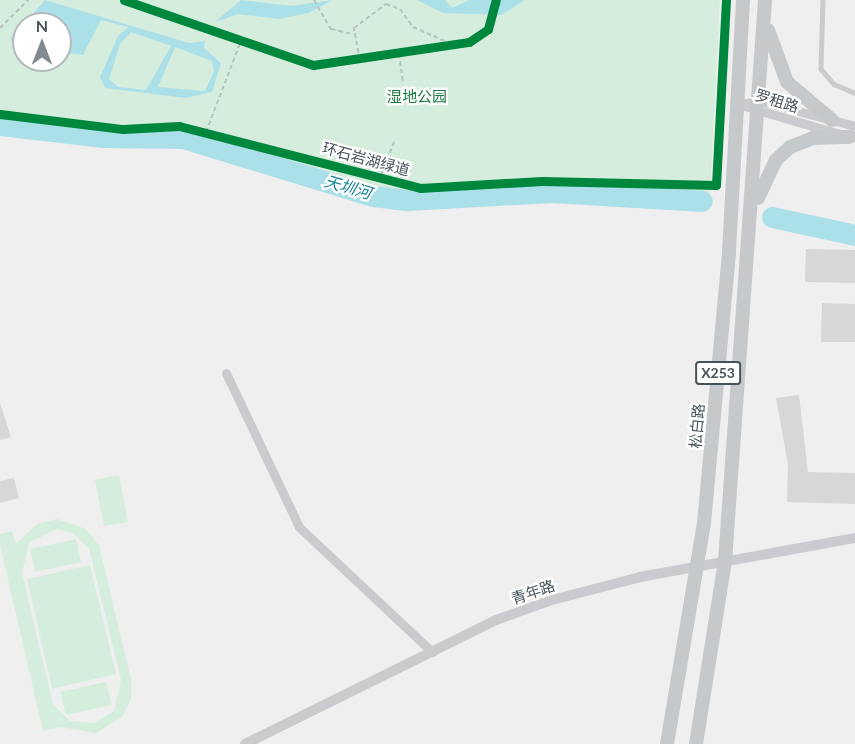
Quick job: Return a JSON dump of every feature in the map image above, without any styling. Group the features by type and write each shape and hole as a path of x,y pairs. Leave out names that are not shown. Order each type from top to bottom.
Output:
{"main road":[{"name":"松白路","path":"667,744 697,567 729,251 743,0"},
{"name":"X253","path":"696,744 725,561 753,214 765,5"},
{"path":"765,5 780,72 803,99 832,120"},
{"path":"753,214 782,153 813,138 853,133"}],"street":[{"name":"罗租路","path":"738,104 832,120 853,133"},
{"name":"罗租路","path":"759,107 853,133"},
{"path":"226,373 299,526 432,652"},
{"name":"青年路","path":"245,744 432,652 552,600 725,561 855,538"}],"lane":[{"path":"823,0 821,69 834,84 855,93"}],"path":[{"path":"0,28 28,0"},
{"path":"314,0 320,18 331,29 353,34"},
{"path":"353,34 375,9 393,5 413,27 454,45"},
{"path":"353,34 360,60"},
{"path":"216,134 202,131 246,43 230,38"},
{"path":"435,48 469,42"},
{"path":"403,82 394,55 411,52"},
{"path":"379,180 394,142"}],"green space":[{"name":"湿地公园","path":"0,0 720,0 710,195 551,188 407,195 372,192 176,132 93,132 0,120"},
{"path":"119,475 128,522 104,526 95,480"},
{"path":"57,519 86,529 99,545 131,679 131,699 122,717 96,733 61,727 43,731 0,545 0,534 12,531 16,544 37,524","holes":["57,529 73,533 89,549 121,680 114,711 94,723 70,721 53,704 22,573 29,543"]},
{"path":"76,539 81,562 35,572 30,549"},
{"path":"90,565 116,674 52,689 27,579"},
{"path":"106,682 112,705 66,715 60,692"}],"water":[{"path":"45,0 189,43 205,41 204,48 221,63 212,92 186,98 105,88 100,77 118,36 128,27 101,20 83,55 72,54 72,12 34,12","holes":["131,32 171,46 146,90 118,87 109,79 120,44","175,47 212,61 214,71 205,91 158,87"]},
{"path":"241,0 291,6 333,0 308,13 279,19 238,14 215,22"},
{"path":"417,0 445,0 452,8 469,0 525,0 501,15 443,13"}],"building":[{"path":"806,249 855,250 855,283 805,282"},
{"path":"822,303 855,304 855,342 821,342"},
{"path":"799,395 808,472 855,473 855,504 787,502 788,465 776,398"},
{"path":"0,403 11,437 0,440"},
{"path":"14,478 19,498 0,503 0,481"}],"waterway":[{"name":"天圳河","path":"0,125 103,137 183,138 373,196 408,200 552,192 702,201"},
{"name":"天圳河","path":"772,217 855,235"}],"cycle path":[{"path":"124,0 313,65 469,42 488,29 496,0"},
{"name":"环石岩湖绿道","path":"0,114 123,129 179,126 420,188 542,181 716,185 726,0"}]}
